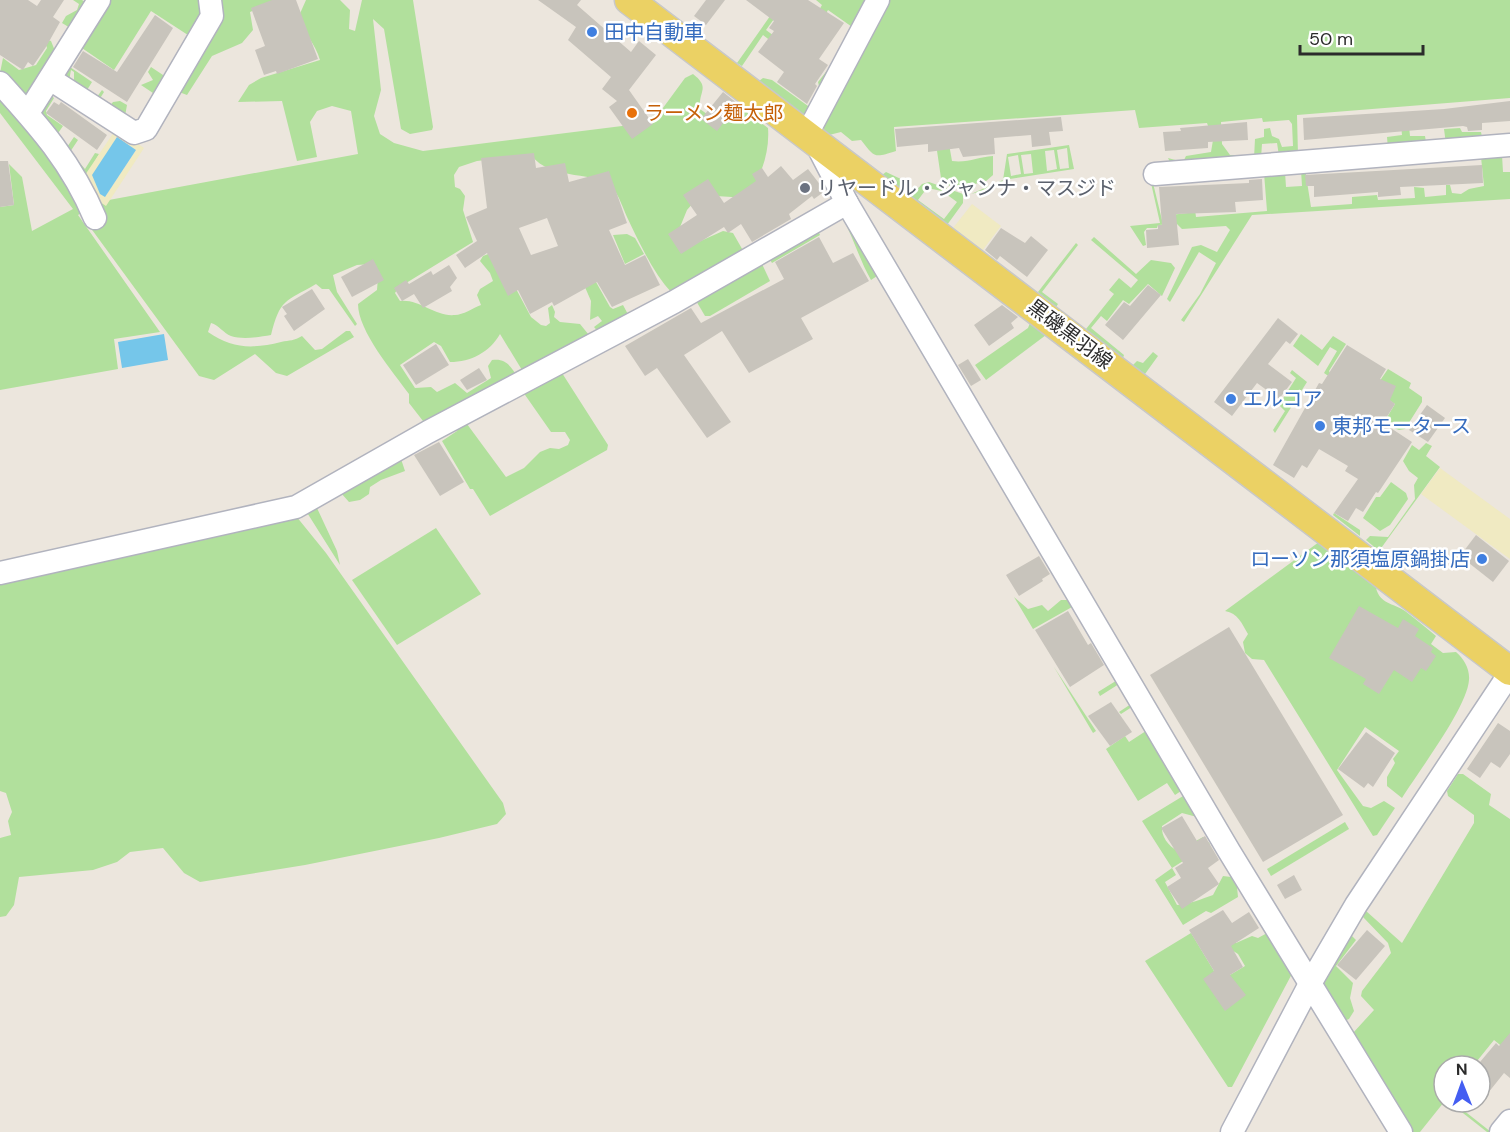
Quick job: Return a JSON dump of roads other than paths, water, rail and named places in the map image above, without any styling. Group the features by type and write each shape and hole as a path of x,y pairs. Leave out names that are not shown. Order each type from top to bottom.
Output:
{"main road":[{"name":"黒磯黒羽線","path":"629,0 1066,331 1510,672"}],"street":[{"path":"28,113 99,0"},
{"path":"50,79 134,133 146,129 212,16 210,0"},
{"path":"878,0 811,140 1217,831 1401,1132"},
{"path":"0,83 28,113 81,182 95,218"},
{"path":"1155,174 1510,145"},
{"path":"0,573 296,507 428,432 674,302 847,202"},
{"path":"1232,1132 1311,982 1395,844 1510,672"},
{"path":"1501,1132 1510,1121"}],"water":[{"path":"117,137 136,150 105,197 100,194 92,175"},
{"path":"164,334 168,360 122,368 118,342"}],"place":[{"name":"田中自動車","path":"592,32"},
{"name":"ラーメン麺太郎","path":"632,113"},
{"name":"リヤードル・ジャンナ・マスジド","path":"805,188"},
{"name":"エルコア","path":"1231,399"},
{"name":"東邦モータース","path":"1320,426"},
{"name":"ローソン那須塩原鍋掛店","path":"1482,559"}]}
